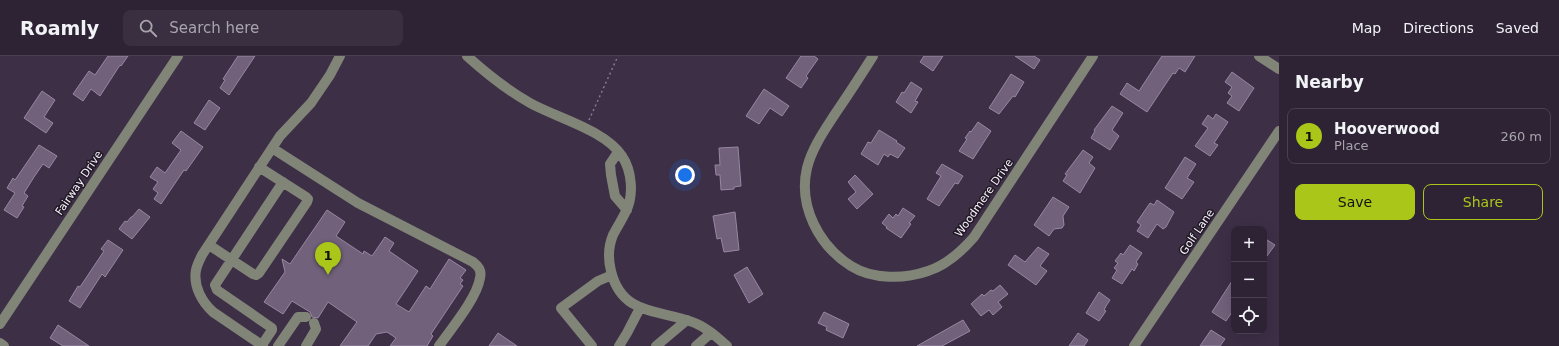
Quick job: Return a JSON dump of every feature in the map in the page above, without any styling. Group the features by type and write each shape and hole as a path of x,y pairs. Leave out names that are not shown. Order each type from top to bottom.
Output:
{"street":[{"name":"Fairway Drive","path":"0,324 178,56"},
{"path":"284,182 216,283 216,287 272,328 263,346 206,306 200,296 196,283 196,269 202,255 259,167 280,136 311,103 330,75 340,56"},
{"path":"467,56 502,85 517,95 550,114 585,129 605,140 618,152 627,167 631,182 627,210 616,230 610,244 608,254 612,275 619,290 626,300 640,308 687,320 701,326 727,346"},
{"name":"Woodmere Drive","path":"874,56 816,143 807,168 805,186 808,209 812,222 830,249 851,266 872,274 885,276 907,276 929,271 948,261 959,253 974,237 1094,56"},
{"path":"1259,56 1279,69"},
{"name":"Golf Lane","path":"1134,346 1279,131"},
{"path":"272,148 358,203 473,262 478,266 481,277 475,294 439,346"},
{"path":"618,152 610,164 611,176 615,196 627,210"},
{"path":"208,246 256,275 259,273 307,202 308,199 306,197 259,167"},
{"path":"592,346 561,308 598,281 612,275"},
{"path":"619,346 628,333 640,308"},
{"path":"278,346 298,317 310,320 316,329 306,346"},
{"path":"656,346 687,320"},
{"path":"696,346 711,333"},
{"path":"243,346 249,337"},
{"path":"0,343 4,346"}],"path":[{"path":"585,129 618,56"}],"building":[{"path":"108,56 128,56 121,66 120,65 100,96 91,89 83,101 73,94 89,71 95,75"},
{"path":"238,56 255,56 229,95 220,88 225,80 223,79"},
{"path":"801,56 814,56 818,59 806,76 808,78 801,88 786,78"},
{"path":"924,56 943,56 933,71 920,62"},
{"path":"1015,56 1034,56 1040,60 1034,69"},
{"path":"1162,56 1195,56 1185,72 1179,68 1175,74 1173,73 1147,112 1120,94 1127,83 1139,91"},
{"path":"1232,72 1254,88 1239,111 1227,103 1232,96 1228,93 1232,87 1225,82"},
{"path":"1011,74 1024,82 1015,97 1013,96 999,114 989,108"},
{"path":"911,82 922,89 915,101 918,102 911,113 896,102"},
{"path":"764,89 789,106 782,116 770,108 759,124 746,116"},
{"path":"42,91 55,100 44,117 53,123 46,133 24,118"},
{"path":"209,100 220,108 205,130 194,123"},
{"path":"1112,106 1123,113 1112,130 1119,136 1110,150 1091,138 1095,131 1094,130"},
{"path":"1216,114 1228,122 1214,143 1218,145 1210,156 1195,146 1208,128 1202,124 1208,115 1213,119"},
{"path":"978,122 991,131 973,159 959,151 967,139 965,138"},
{"path":"879,130 897,141 896,142 905,148 898,158 890,154 888,157 884,154 878,165 861,154 868,142 871,143"},
{"path":"181,131 203,147 186,171 184,170 161,204 154,199 158,193 153,189 158,182 150,177 157,167 165,173 181,150 172,143"},
{"path":"39,145 57,156 49,168 43,164 34,177 24,193 28,196 22,206 24,207 17,218 4,210 15,193 7,188 13,178 15,180"},
{"path":"738,147 741,186 734,187 734,189 721,190 720,175 716,175 715,165 720,165 719,148"},
{"path":"1083,150 1093,157 1089,163 1095,168 1080,193 1063,181 1067,175 1065,174"},
{"path":"1185,157 1196,164 1187,178 1194,182 1182,199 1165,188"},
{"path":"942,164 963,176 958,184 955,183 939,206 927,199 941,176 936,173"},
{"path":"855,175 873,194 857,209 848,199 856,192 848,182"},
{"path":"1053,197 1069,207 1063,216 1064,225 1062,228 1054,229 1049,236 1034,225"},
{"path":"1157,200 1174,212 1166,227 1163,229 1157,224 1148,238 1137,231 1141,225 1137,222 1150,203 1154,205"},
{"path":"903,208 915,216 909,223 911,224 901,238 886,228 887,227 882,223 889,214 893,218 896,214 898,216"},
{"path":"139,209 150,217 132,239 119,229 125,221 127,222"},
{"path":"327,210 345,222 336,236 363,254 364,251 372,256 385,237 394,243 389,251 418,271 396,304 409,312 426,286 430,289 449,259 466,270 460,278 463,280 460,284 463,286 431,334 433,336 427,346 390,346 396,338 387,332 376,334 368,346 340,346 357,322 328,302 318,318 312,317 310,312 292,301 283,314 264,302 285,272 282,259 290,264"},
{"path":"735,212 739,250 724,252 721,238 717,239 713,216"},
{"path":"108,240 123,250 105,277 102,274 80,308 69,301 78,286 80,287 104,251 101,249"},
{"path":"1267,240 1275,245 1267,256"},
{"path":"1130,245 1142,253 1136,262 1138,264 1134,271 1132,269 1122,284 1112,278 1117,270 1114,268 1118,263 1115,261 1121,253 1123,255"},
{"path":"1038,247 1049,254 1040,266 1047,271 1036,285 1008,265 1015,255 1025,262"},
{"path":"747,267 763,294 749,303 734,275"},
{"path":"1231,283 1231,314 1226,321 1212,312"},
{"path":"1000,285 1008,294 998,302 1002,307 993,315 989,310 981,316 971,304 982,294 984,296"},
{"path":"1099,292 1110,300 1104,310 1106,311 1099,321 1086,313"},
{"path":"824,312 849,324 843,338 826,330 827,327 818,323"},
{"path":"963,320 970,331 942,346 917,346"},
{"path":"58,325 89,346 63,346 50,338"},
{"path":"1211,330 1225,339 1220,346 1200,346"},
{"path":"498,333 517,346 489,346"},
{"path":"1078,333 1088,340 1084,346 1069,346"}],"place":[{"name":"Hooverwood","path":"328,275"}]}
